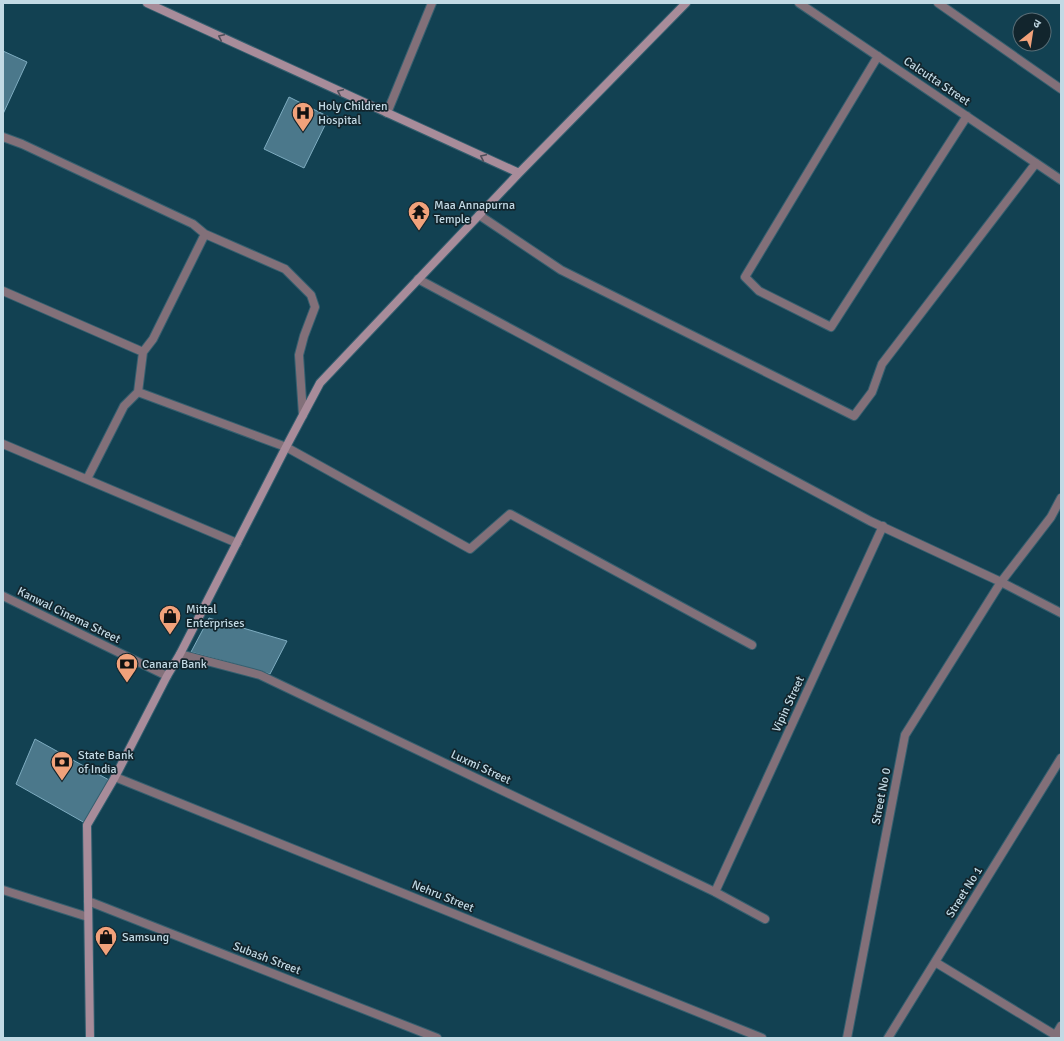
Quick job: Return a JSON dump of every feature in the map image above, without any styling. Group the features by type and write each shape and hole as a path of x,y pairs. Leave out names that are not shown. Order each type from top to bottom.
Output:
{"street":[{"path":"147,3 519,173"},
{"path":"387,113 432,3"},
{"path":"90,1038 87,825 115,777 167,676 180,654 320,383 519,173 686,3"},
{"name":"Calcutta Street","path":"799,3 1061,180"},
{"path":"938,3 1061,89"},
{"path":"878,56 745,278 760,291 831,327 967,116"},
{"path":"3,137 22,144 193,224 206,234 285,269 311,295 315,307 304,336 299,355 303,415"},
{"path":"479,215 561,270 854,416 872,392 882,364 1036,163"},
{"path":"87,479 124,406 138,392 143,352 153,339 206,234"},
{"path":"418,279 870,521 1001,582 1061,613"},
{"path":"3,291 143,352"},
{"path":"138,392 286,447 470,549 510,514 752,646"},
{"path":"3,444 237,543"},
{"name":"Street No 0","path":"847,1038 905,735 1001,582 1051,517 1061,498"},
{"name":"Vipin Street","path":"715,892 883,526"},
{"name":"Kanwal Cinema Street","path":"3,596 167,676"},
{"name":"Luxmi Street","path":"180,654 260,675 715,892 765,919"},
{"name":"Street No 1","path":"888,1038 1061,758"},
{"name":"Nehru Street","path":"115,777 762,1038"},
{"path":"3,890 88,917"},
{"name":"Subash Street","path":"88,901 438,1038"},
{"path":"935,962 1056,1037 1061,1026"}],"building":[{"path":"3,51 27,62 3,114"},
{"path":"289,97 329,117 304,168 264,149"},
{"path":"209,618 287,641 270,674 191,652"},
{"name":"State Bank of India","path":"35,739 109,780 85,823 16,784"}],"place":[{"name":"Holy Children Hospital","path":"303,132"},
{"name":"Maa Annapurna Temple","path":"419,232"},
{"name":"Mittal Enterprises","path":"170,636"},
{"name":"Canara Bank","path":"127,684"},
{"name":"State Bank of India","path":"62,782"},
{"name":"Samsung","path":"106,956"}]}
